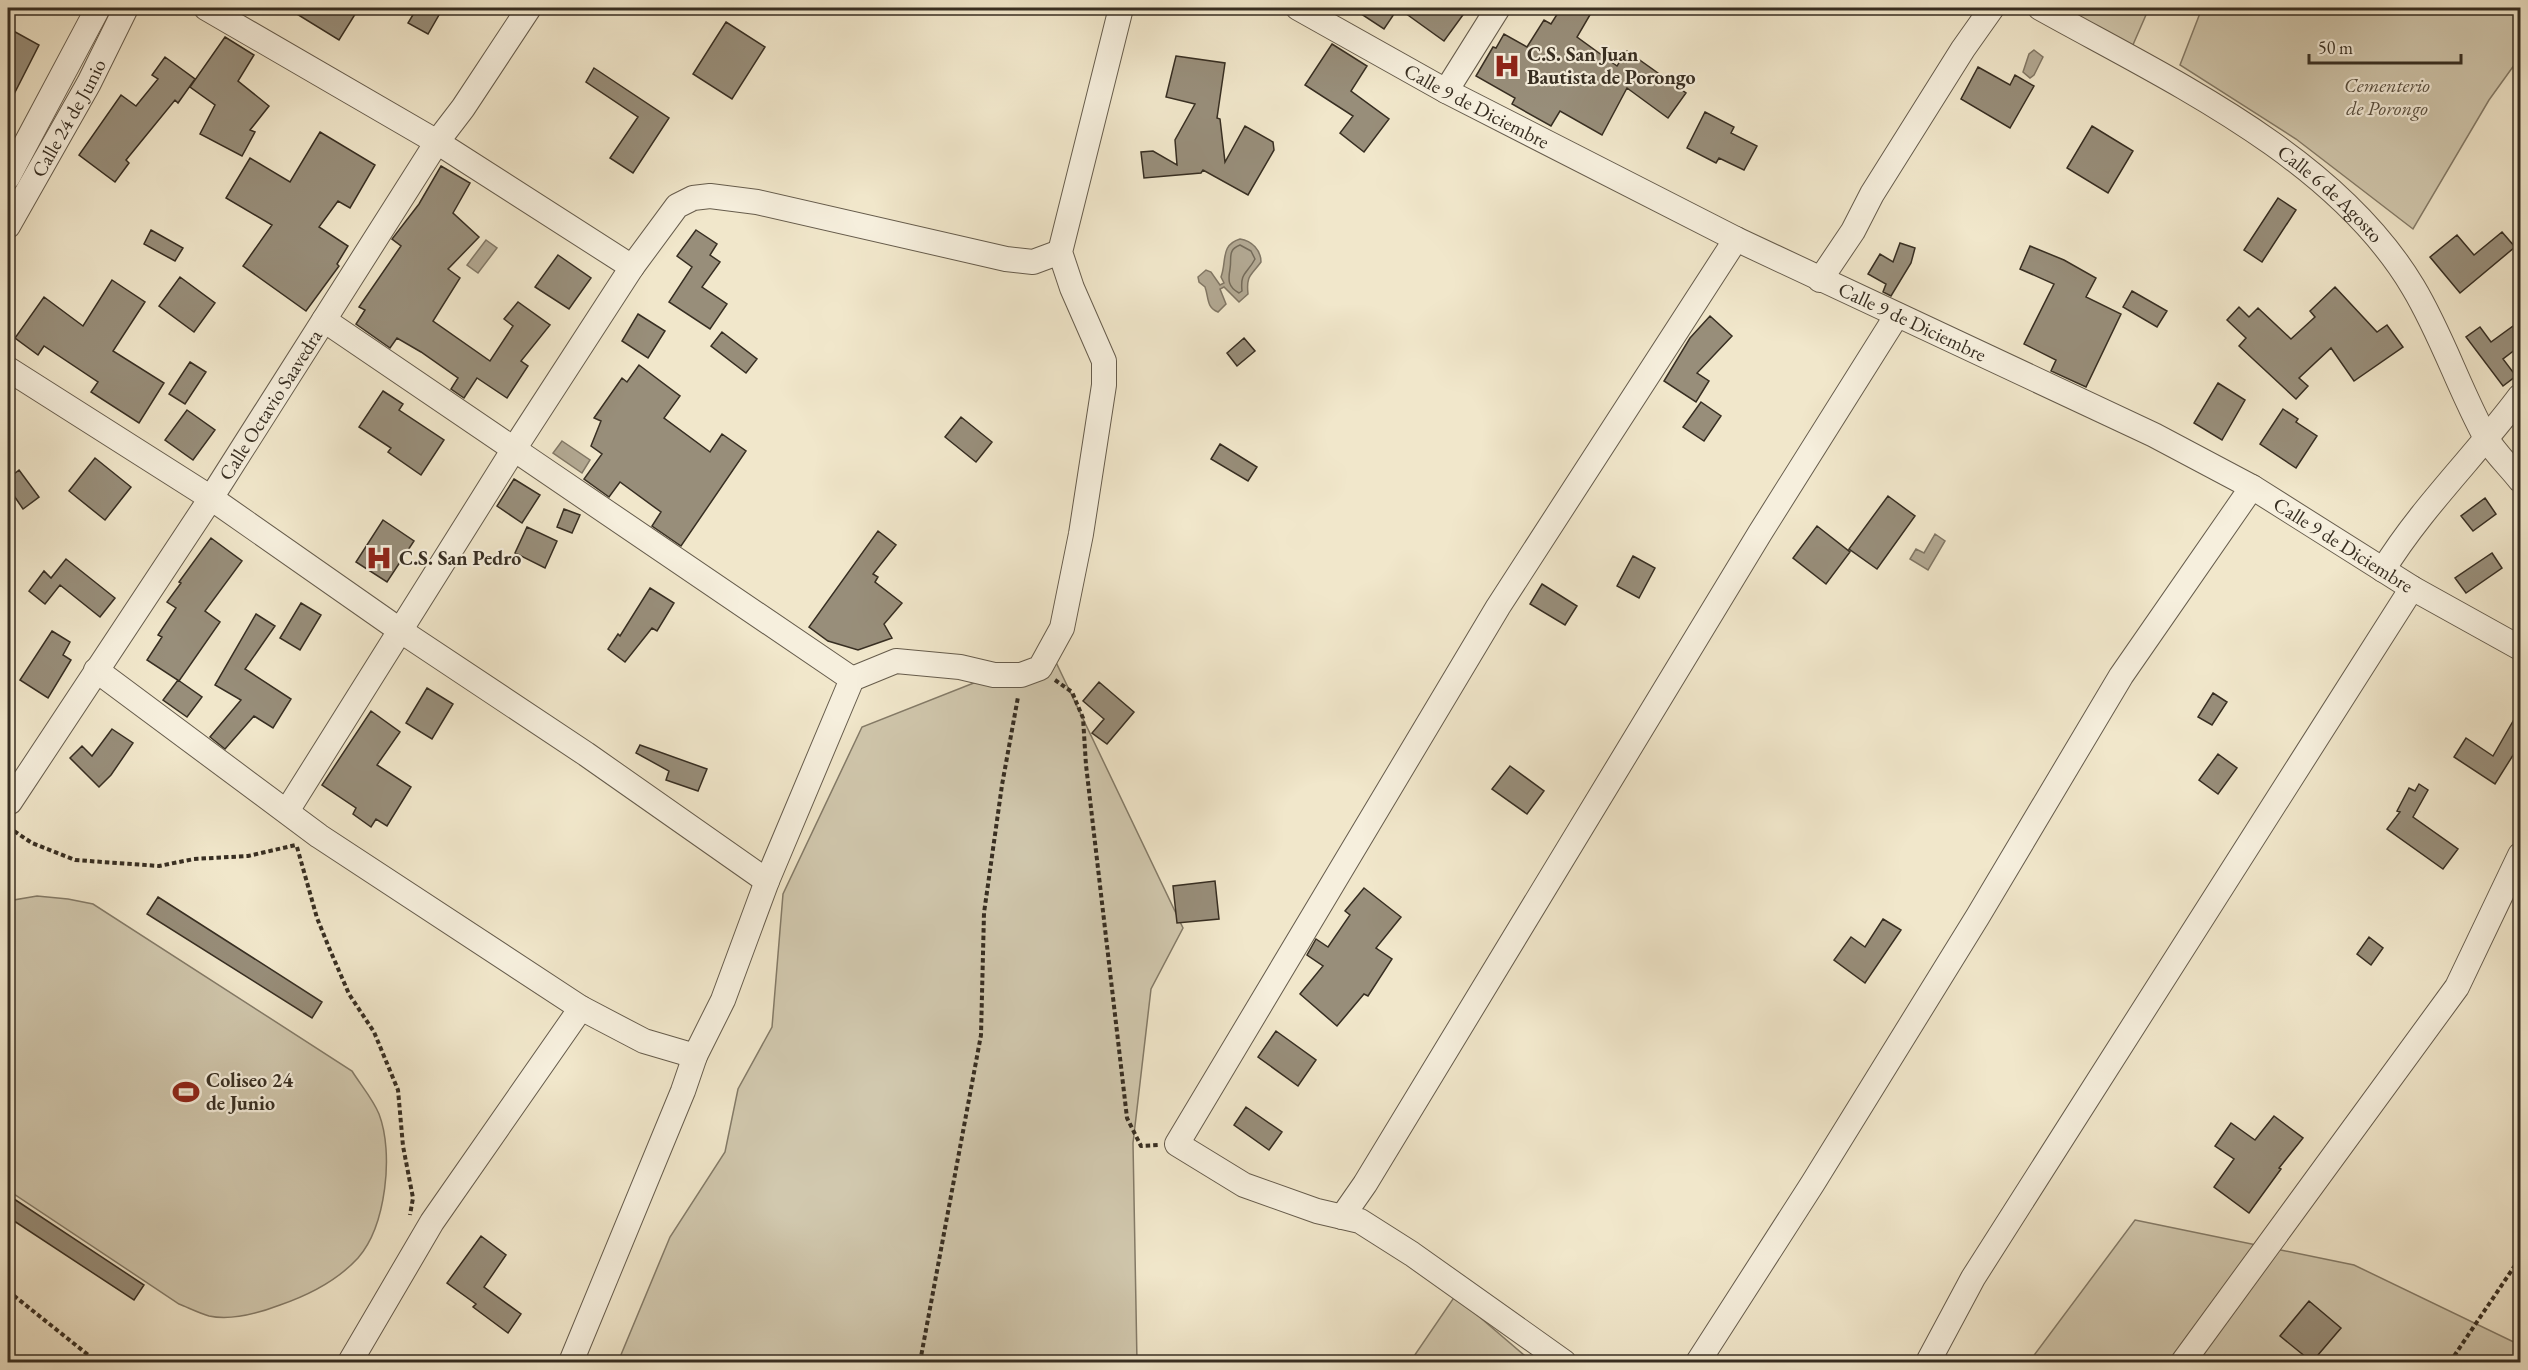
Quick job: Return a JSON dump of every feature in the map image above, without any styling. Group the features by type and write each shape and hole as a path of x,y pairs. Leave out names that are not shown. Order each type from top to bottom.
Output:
{"street":[{"name":"Calle 24 de Junio","path":"8,177 98,8"},
{"name":"Calle 24 de Junio","path":"8,226 89,83 126,8"},
{"path":"206,8 437,142 632,267"},
{"name":"Calle Octavio Saavedra","path":"9,802 211,498 437,142 464,108 529,8"},
{"path":"571,1362 679,1102 695,1056 723,1000 767,881 852,679 896,661 960,667 994,675 1031,672 1062,628 1081,534 1104,385 1104,361 1072,288 1060,252 1121,8"},
{"name":"Calle 9 de Diciembre","path":"1298,8 1446,91 1736,239 2154,435 2252,487 2412,588 2520,648"},
{"path":"1446,91 1498,8"},
{"path":"1820,280 1853,231 1896,155 1992,8"},
{"name":"Calle 6 de Agosto","path":"2040,8 2225,111 2315,175 2366,223 2413,286 2487,440 2520,480"},
{"path":"287,811 514,449 632,267 676,206 693,198 710,196 757,202 1006,259 1033,262 1060,252"},
{"path":"1564,1362 1412,1254 1360,1221 1317,1211 1244,1185 1177,1144 1498,607 1736,239"},
{"path":"1342,1217 1760,533 1897,315"},
{"path":"324,320 852,679"},
{"path":"8,369 211,498 401,631 586,754 767,881"},
{"path":"2383,570 2400,542 2487,440 2520,396"},
{"path":"1698,1362 1813,1183 1972,926 2121,676 2252,487"},
{"path":"1928,1362 1972,1278 2412,588"},
{"path":"96,670 319,836 581,1008 644,1041 695,1056"},
{"path":"2183,1362 2457,987 2520,855"},
{"path":"350,1362 432,1222 581,1008"}],"path":[{"path":"920,1362 981,1035 984,913 1002,785 1031,672 1072,692 1083,718 1086,765 1127,1118 1142,1146 1177,1144"},
{"path":"287,811 317,918 350,994 374,1032 398,1090 403,1146 413,1198 410,1217"},
{"path":"8,827 32,843 75,861 159,866 194,860 248,856 296,845 319,836"},
{"path":"2450,1362 2520,1258"},
{"path":"8,1291 97,1362"}],"green space":[{"path":"2055,8 2149,8 2132,47"},
{"name":"Cementerio de Porongo","path":"2202,8 2520,8 2520,57 2489,100 2413,229 2296,139 2180,65"},
{"path":"1053,656 1183,928 1151,989 1133,1143 1137,1362 618,1362 670,1237 725,1152 738,1089 772,1027 783,894 862,727 994,675"},
{"name":"Coliseo 24 de Junio","path":"37,896 93,904 352,1071 370,1097 384,1130 385,1189 381,1209 368,1244 358,1258 341,1274 312,1292 263,1311 227,1318 209,1316 179,1304 8,1190 8,901"},
{"path":"2135,1220 2354,1265 2520,1345 2520,1362 2029,1362"},
{"path":"1455,1296 1532,1362 1410,1362"}],"water":[{"path":"2034,50 2043,57 2034,75 2030,78 2023,72 2029,54"},
{"path":"1240,239 1255,247 1261,262 1249,279 1248,294 1239,302 1224,287 1220,289 1226,304 1218,312 1210,305 1205,287 1199,282 1198,277 1206,270 1211,272 1220,285 1224,283 1221,277 1225,254 1229,245"},
{"path":"486,240 497,248 478,273 467,265"},
{"path":"562,441 590,460 582,473 553,453"},
{"path":"1935,534 1945,541 1928,570 1910,559 1916,549 1924,553"}],"building":[{"path":"287,8 359,8 339,40"},
{"path":"417,8 443,8 428,34 408,23"},
{"path":"1352,8 1398,8 1384,29"},
{"path":"1398,8 1468,8 1444,41"},
{"path":"1561,8 1594,8 1577,37 1617,66 1627,51 1686,93 1668,118 1627,88 1602,135 1560,111 1551,126 1512,104 1515,98 1476,76 1493,47 1496,48 1504,34 1527,47 1544,20 1551,24"},
{"path":"726,22 765,47 732,99 693,74"},
{"path":"8,28 39,45 8,106"},
{"path":"225,37 254,55 238,81 269,106 250,130 255,132 242,156 200,134 215,105 190,87"},
{"path":"1332,44 1367,66 1351,91 1389,119 1364,152 1340,133 1353,116 1305,85"},
{"path":"1176,56 1225,63 1217,118 1220,119 1225,162 1245,126 1273,142 1274,150 1248,195 1203,170 1201,173 1144,178 1141,152 1153,151 1177,165 1175,140 1195,104 1166,97"},
{"path":"165,57 195,79 178,103 175,100 126,160 129,163 115,182 79,155 121,95 136,106 158,79 152,75"},
{"path":"1978,67 2010,85 2015,75 2034,86 2010,128 1961,99"},
{"path":"594,68 669,118 633,173 610,158 638,117 586,82"},
{"path":"1705,112 1734,127 1731,133 1757,146 1744,170 1719,158 1716,163 1687,148"},
{"path":"2092,126 2133,151 2108,193 2067,168"},
{"path":"320,132 375,165 350,208 338,201 319,227 348,246 337,264 339,266 306,311 243,266 272,225 226,198 250,158 290,182"},
{"path":"441,166 470,183 453,213 479,237 448,269 460,278 433,321 490,361 513,326 504,319 518,302 550,325 521,361 528,366 507,398 477,378 464,398 451,389 458,378 421,352 397,338 390,348 356,324 365,310 359,307 401,246 392,239 419,204"},
{"path":"2278,198 2296,210 2262,262 2244,250"},
{"path":"151,230 183,248 175,261 144,244"},
{"path":"696,230 717,244 710,255 720,262 702,287 727,304 710,329 669,302 692,267 677,256"},
{"path":"2502,232 2515,247 2460,293 2430,257 2457,235 2474,255"},
{"path":"1900,243 1915,248 1911,263 1891,296 1883,292 1886,284 1868,274 1880,254 1893,262"},
{"path":"2030,246 2064,260 2096,278 2086,297 2121,314 2086,387 2051,371 2056,360 2024,344 2054,284 2020,269"},
{"path":"558,255 591,278 569,309 535,287"},
{"path":"180,277 215,303 194,332 159,306"},
{"path":"112,280 145,302 113,351 164,383 139,423 91,392 98,382 44,346 38,355 15,338 44,297 83,326"},
{"path":"2335,287 2377,332 2387,325 2403,347 2354,381 2331,348 2299,378 2308,386 2296,399 2239,346 2246,338 2227,320 2239,307 2249,317 2258,308 2291,339 2315,317 2310,311"},
{"path":"2132,291 2167,311 2157,327 2123,307"},
{"path":"638,314 665,331 648,358 622,341"},
{"path":"1710,316 1732,336 1697,373 1709,381 1696,402 1664,381 1690,338"},
{"path":"2520,321 2520,346 2503,359 2516,376 2503,386 2466,337 2480,327 2491,342"},
{"path":"722,332 757,359 746,373 711,346"},
{"path":"1244,338 1255,351 1237,366 1227,353"},
{"path":"190,362 206,372 185,404 169,394"},
{"path":"639,365 680,396 664,418 710,452 722,434 746,451 681,546 652,526 661,512 620,482 609,497 584,479 602,454 591,446 601,421 594,418 622,378 627,382"},
{"path":"2218,383 2245,400 2222,440 2194,423"},
{"path":"383,391 403,404 399,410 444,440 421,475 388,452 391,448 359,427"},
{"path":"1701,402 1721,416 1704,441 1683,427"},
{"path":"2283,409 2298,419 2296,422 2317,436 2296,468 2260,444"},
{"path":"187,410 215,430 193,460 165,440"},
{"path":"961,417 992,442 976,462 945,437"},
{"path":"1220,444 1257,467 1248,481 1211,459"},
{"path":"95,458 131,487 105,520 69,491"},
{"path":"19,470 39,497 23,509 8,487 8,479"},
{"path":"514,479 540,495 522,523 497,506"},
{"path":"1888,496 1915,516 1877,569 1849,549"},
{"path":"2485,498 2496,514 2473,531 2461,516"},
{"path":"564,509 580,515 572,533 557,527"},
{"path":"383,520 414,541 387,582 356,562"},
{"path":"1817,526 1850,552 1826,584 1793,558"},
{"path":"527,527 557,541 545,568 515,553"},
{"path":"878,531 896,545 873,574 878,577 875,582 902,603 884,624 892,638 858,650 828,641 809,627"},
{"path":"211,538 242,561 205,611 220,622 179,681 147,660 162,637 158,635 176,608 167,602"},
{"path":"2492,553 2502,568 2466,593 2455,578"},
{"path":"1633,556 1655,568 1639,598 1617,586"},
{"path":"66,559 115,598 100,617 60,585 45,604 29,591 44,571 51,578"},
{"path":"1542,584 1577,606 1565,625 1530,604"},
{"path":"650,588 674,603 657,631 652,628 625,662 608,649 618,634 620,636"},
{"path":"301,603 321,615 300,650 280,638"},
{"path":"256,614 275,626 245,669 291,699 273,728 254,716 225,749 210,737 241,700 215,685"},
{"path":"52,631 70,642 63,655 71,660 48,698 20,680"},
{"path":"178,680 202,697 187,717 163,700"},
{"path":"1099,682 1134,712 1107,744 1092,733 1104,719 1083,701"},
{"path":"427,688 453,704 432,739 406,723"},
{"path":"2213,693 2227,702 2212,725 2198,717"},
{"path":"2520,709 2520,755 2515,752 2495,784 2454,757 2466,738 2493,756"},
{"path":"371,711 400,732 377,765 411,787 387,826 376,819 371,827 353,814 356,808 322,785"},
{"path":"112,729 133,743 111,775 99,787 70,758 82,746 92,756"},
{"path":"640,745 707,769 698,791 666,780 669,771 636,753"},
{"path":"2218,754 2237,768 2218,794 2199,780"},
{"path":"1510,766 1544,791 1527,814 1492,789"},
{"path":"2419,784 2428,790 2413,817 2458,849 2443,869 2387,829 2400,812 2397,811 2409,788 2415,791"},
{"path":"1215,881 1219,919 1177,923 1173,886"},
{"path":"1364,888 1401,917 1376,948 1392,959 1368,996 1364,994 1337,1026 1300,994 1323,966 1307,955 1316,939 1328,947 1350,915 1345,911"},
{"path":"158,897 322,1002 312,1018 147,914"},
{"path":"1883,919 1901,930 1865,983 1834,960 1851,937 1865,947"},
{"path":"2369,937 2383,948 2371,965 2357,954"},
{"path":"1276,1031 1316,1060 1298,1086 1258,1057"},
{"path":"1246,1107 1282,1132 1269,1150 1234,1125"},
{"path":"2274,1116 2303,1138 2279,1168 2281,1169 2249,1213 2214,1187 2234,1159 2215,1146 2231,1123 2255,1140"},
{"path":"8,1195 144,1285 134,1300 8,1217"},
{"path":"481,1236 506,1255 484,1287 521,1314 508,1333 473,1307 476,1304 447,1283"},
{"path":"2309,1301 2341,1328 2312,1362 2280,1336"}],"place":[{"name":"C.S. San Juan Bautista de Porongo","path":"1507,66"},
{"name":"C.S. San Pedro","path":"379,558"},
{"name":"Coliseo 24 de Junio","path":"186,1092"}]}
